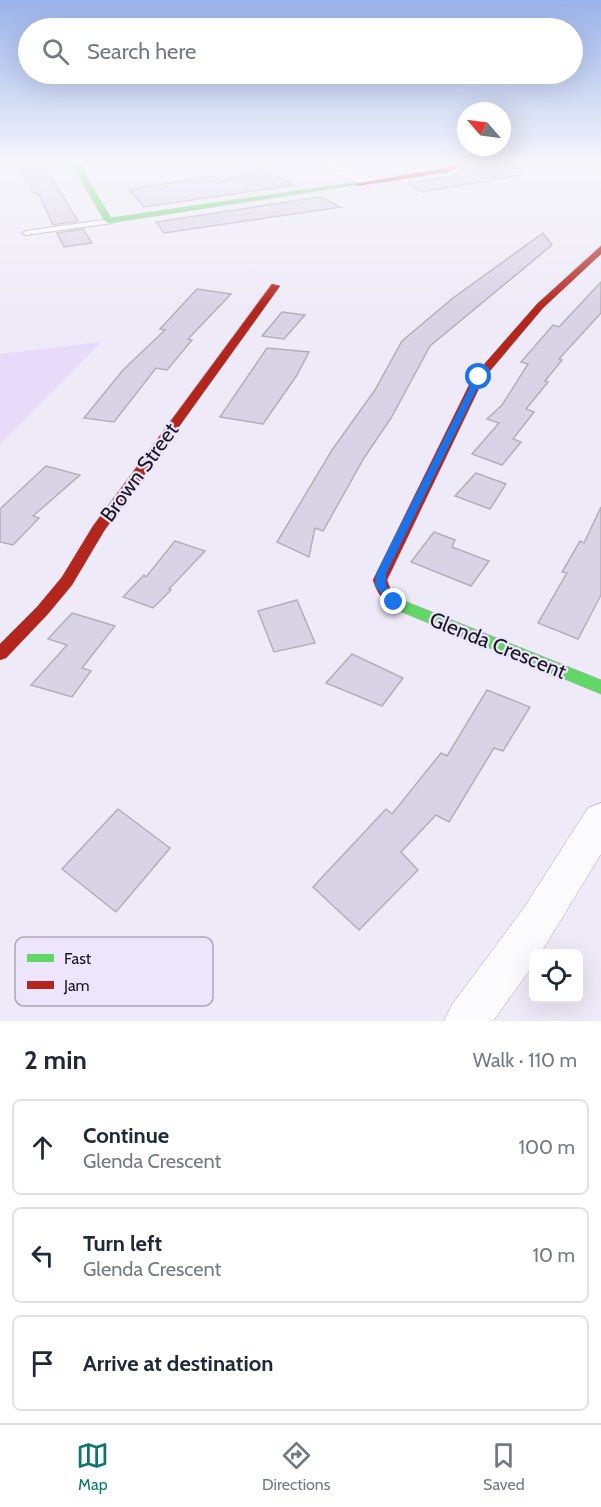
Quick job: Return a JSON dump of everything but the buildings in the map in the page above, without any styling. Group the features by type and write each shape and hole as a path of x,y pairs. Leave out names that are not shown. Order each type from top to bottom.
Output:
{"street":[{"path":"104,212 109,220 166,212"},
{"name":"Glenda Crescent","path":"601,249 540,306 479,377 380,580 384,591 402,606 601,687"},
{"name":"Brown Street","path":"0,654 57,597 87,552 98,529 275,286"},
{"path":"466,1021 515,956 574,866 601,819"}],"lane":[{"path":"26,233 109,220"}],"shaded area":[{"path":"101,342 0,444 0,354"}],"traffic: fast":[{"path":"103,212 109,221 172,212"},
{"path":"394,599 402,606 601,687"}],"traffic: jam":[{"path":"394,599 384,591 380,580 479,377 540,306 601,249"},
{"path":"0,654 42,611 67,581 98,529 275,286"}],"route":[{"path":"394,602 381,586 381,574 479,377"}]}
